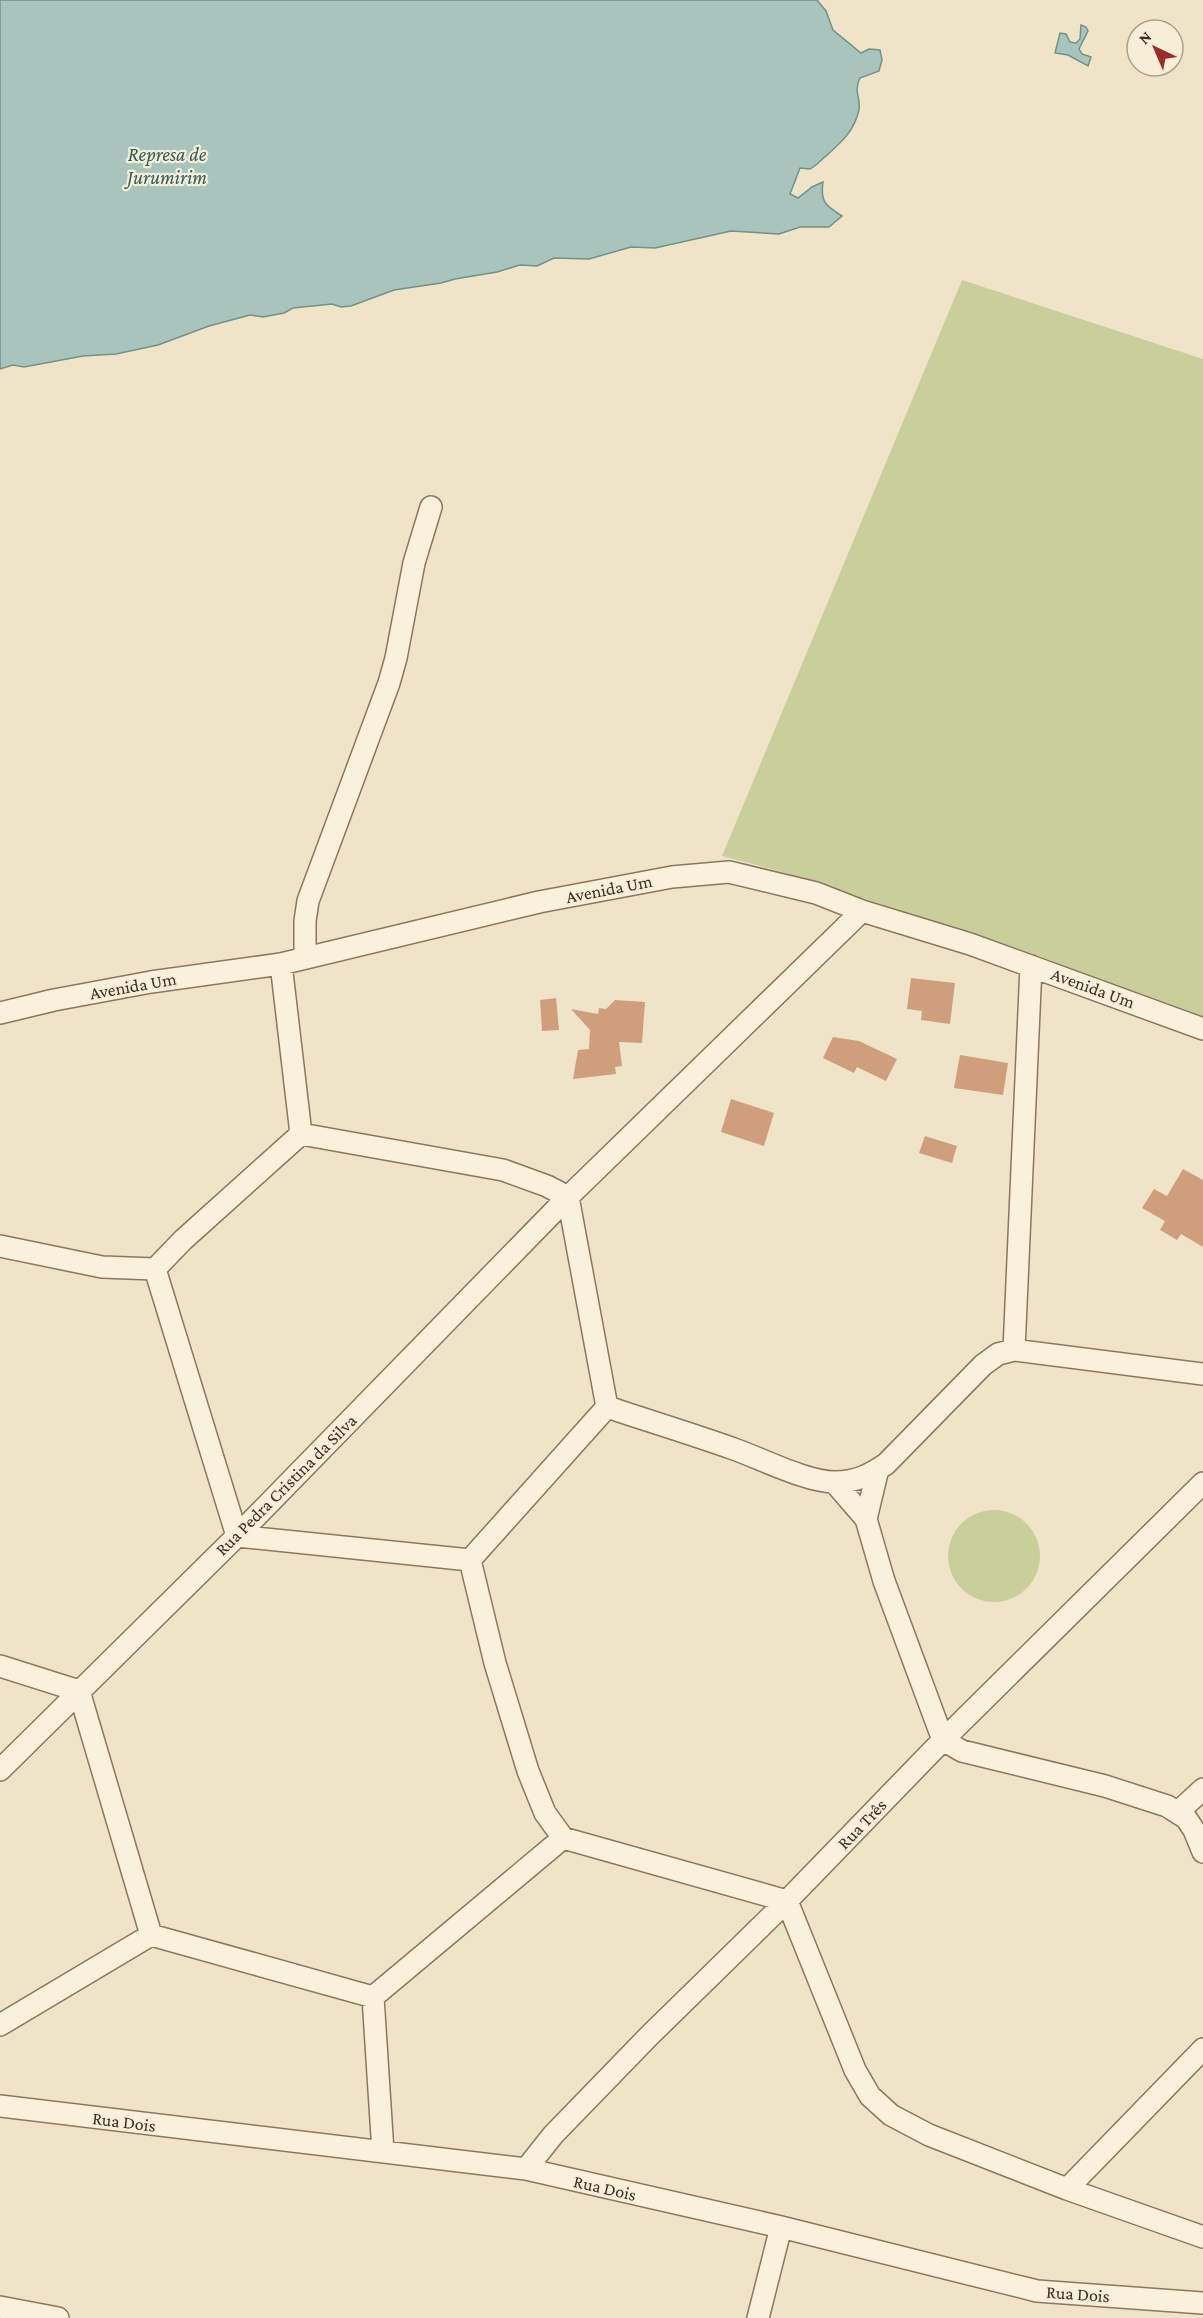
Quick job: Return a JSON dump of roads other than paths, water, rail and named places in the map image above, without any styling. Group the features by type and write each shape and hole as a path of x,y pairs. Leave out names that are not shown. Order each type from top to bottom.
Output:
{"street":[{"path":"305,957 305,921 308,901 389,683 414,563 431,507"},
{"name":"Avenida Um","path":"0,1013 54,1000 151,982 281,964 539,902 672,877 729,872 775,881 816,893 862,911 970,944 1203,1029"},
{"name":"Rua Pedra Cristina da Silva","path":"0,1770 237,1536 568,1197 862,911"},
{"path":"281,964 302,1134"},
{"path":"1014,1350 1031,966"},
{"path":"302,1134 503,1170 547,1186 568,1197 607,1407"},
{"path":"0,1246 102,1267 155,1269 183,1240 302,1134"},
{"path":"155,1269 237,1536 470,1560"},
{"path":"607,1407 732,1448 815,1479 834,1482 852,1481 870,1475 878,1469 913,1438 983,1365 998,1354 1014,1350 1203,1374"},
{"path":"470,1560 607,1407"},
{"path":"866,1519 878,1469"},
{"path":"834,1482 866,1519 884,1581 943,1740 962,1751 1105,1786 1155,1801 1178,1812 1194,1830 1203,1852"},
{"name":"Rua Três","path":"526,2169 573,2114 788,1901 943,1740 1203,1484"},
{"path":"470,1560 495,1663 528,1771 545,1813 563,1838 788,1901 855,2070 870,2096 891,2115 929,2135 1067,2189 1203,2237"},
{"path":"0,1666 79,1691 151,1935"},
{"path":"1178,1812 1203,1789"},
{"path":"373,1997 563,1838"},
{"path":"0,2025 151,1935 373,1997"},
{"path":"373,1997 383,2152"},
{"path":"1067,2189 1203,2049"},
{"name":"Rua Dois","path":"0,2106 526,2169 781,2227 1037,2291 1203,2303"},
{"path":"758,2318 781,2227"},
{"path":"0,2307 58,2318"}],"water":[{"name":"Represa de Jurumirim","path":"0,0 817,0 826,11 833,30 861,53 869,49 880,50 882,60 879,71 860,78 857,87 859,110 848,134 816,165 810,169 800,168 790,194 798,198 823,182 822,194 825,203 842,216 829,227 800,227 779,234 731,231 655,248 631,247 589,259 554,258 537,266 520,265 497,272 394,290 351,306 341,307 332,304 293,308 284,313 263,317 250,315 209,326 158,345 116,354 83,356 24,367 13,365 0,369"},
{"path":"1081,25 1088,31 1079,49 1082,54 1091,57 1088,66 1068,55 1055,53 1060,33 1066,34 1070,42 1076,43 1080,39"}]}
